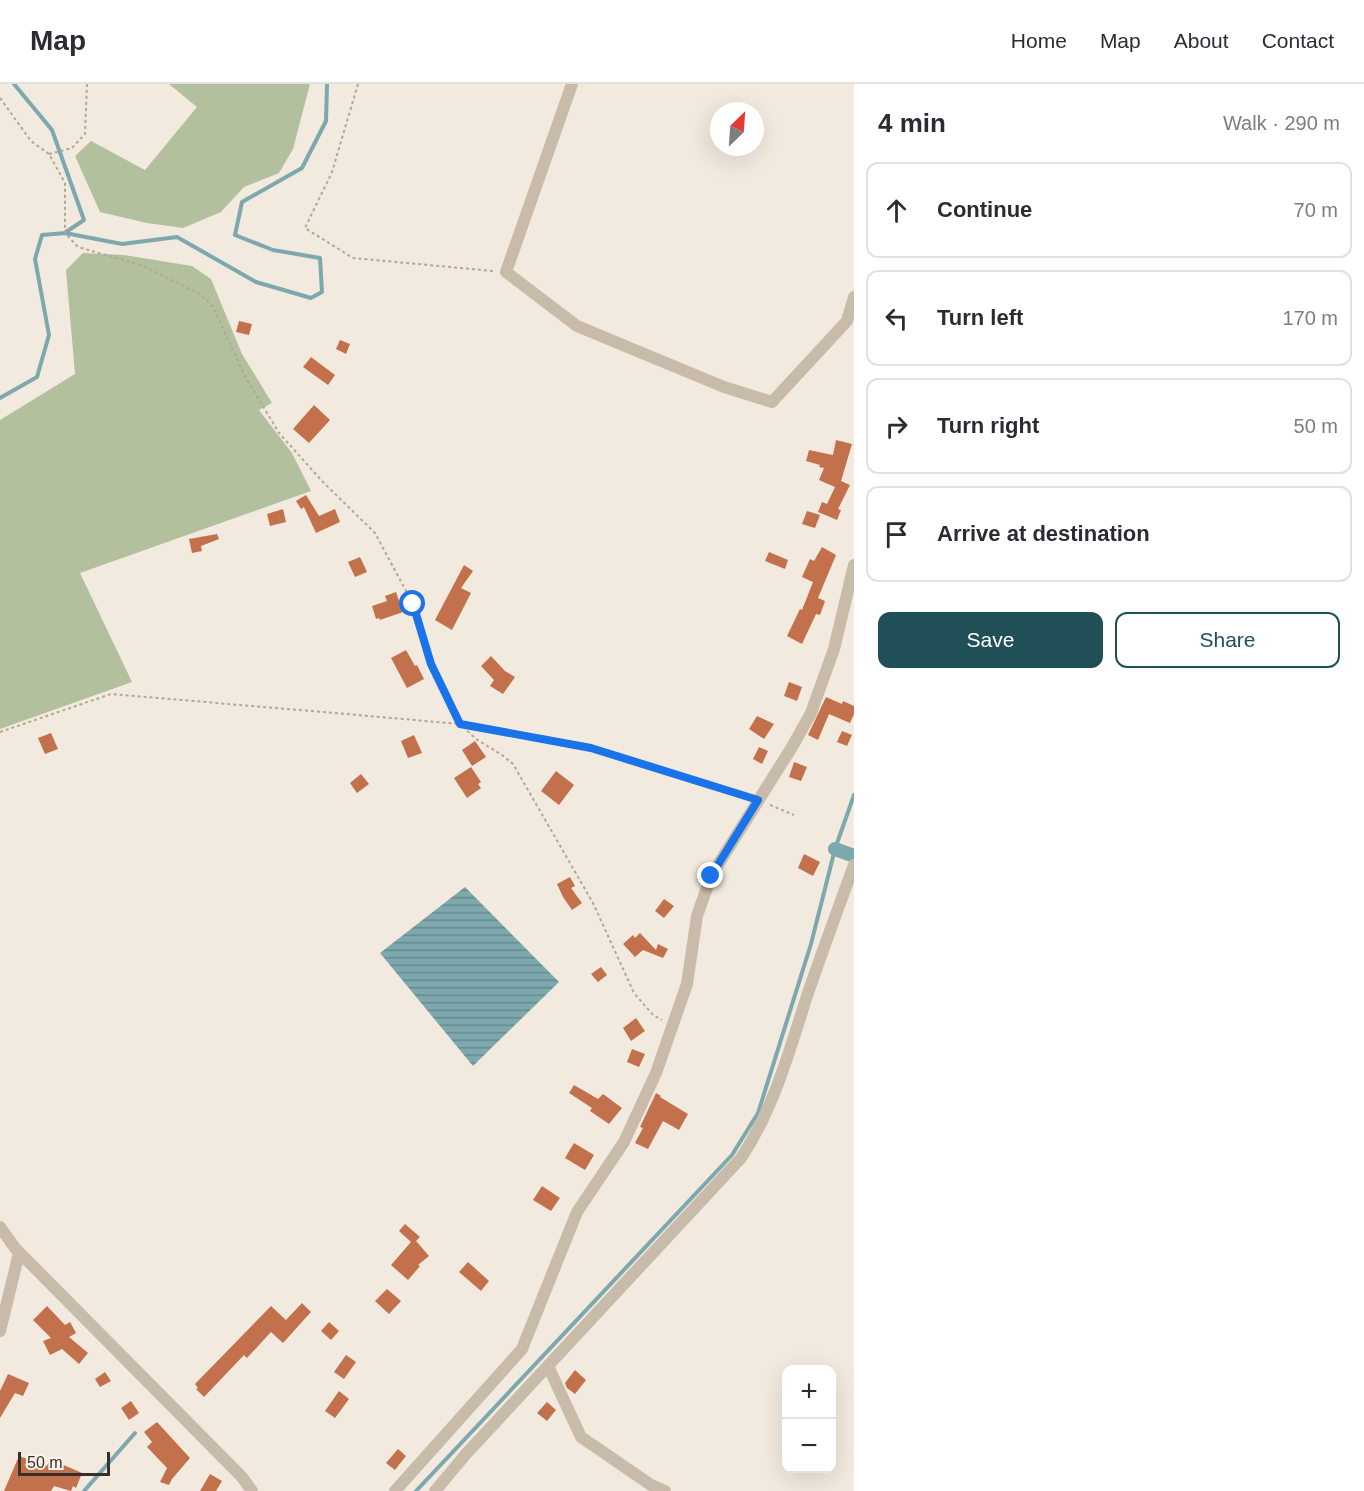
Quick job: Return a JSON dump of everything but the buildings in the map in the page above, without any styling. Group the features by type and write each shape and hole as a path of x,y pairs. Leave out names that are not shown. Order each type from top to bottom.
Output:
{"street":[{"path":"572,84 506,272 577,326 724,387 772,402 847,321 854,297"},
{"path":"395,1491 522,1349 577,1212 624,1142 656,1073 687,984 697,916 711,876 811,713 834,649 854,566"},
{"path":"435,1491 466,1454 741,1158 757,1133 779,1083 819,961 854,865"},
{"path":"0,1227 19,1253 242,1478 252,1491"},
{"path":"0,1331 19,1253"},
{"path":"548,1366 581,1437 651,1485 665,1491"}],"path":[{"path":"49,154 72,148 85,134 87,84"},
{"path":"358,84 332,172 305,228 353,258 506,272"},
{"path":"0,98 31,141 49,154 65,183 65,233 78,248 141,265 200,294 213,307 245,376 279,433 323,482 375,533 413,604 431,664 460,724 476,739 502,755 513,765 593,903 634,993 653,1015 672,1026"},
{"path":"0,732 111,694 460,724 591,748 758,800 794,815"}],"green space":[{"path":"169,84 310,84 293,149 279,173 244,187 221,212 183,228 147,223 100,212 75,156 91,141 145,170 197,107"},
{"path":"83,253 124,255 192,266 211,279 242,354 272,403 259,410 292,453 311,491 80,573 132,682 0,729 0,420 75,374 66,270"}],"water":[{"path":"465,887 559,982 473,1066 380,953"}],"waterway":[{"path":"14,84 52,130 84,220 66,232"},
{"path":"0,398 37,377 49,335 35,259 42,235 65,233 122,244 177,237 256,282 311,298 322,292 320,258 273,250 235,235 242,202 302,168 326,121 327,84"},
{"path":"416,1491 732,1155 758,1113 811,944 835,849 854,795"},
{"path":"835,849 854,856"},
{"path":"84,1491 135,1433"}],"route":[{"path":"413,604 431,664 460,724 591,748 758,800 711,876"}]}
